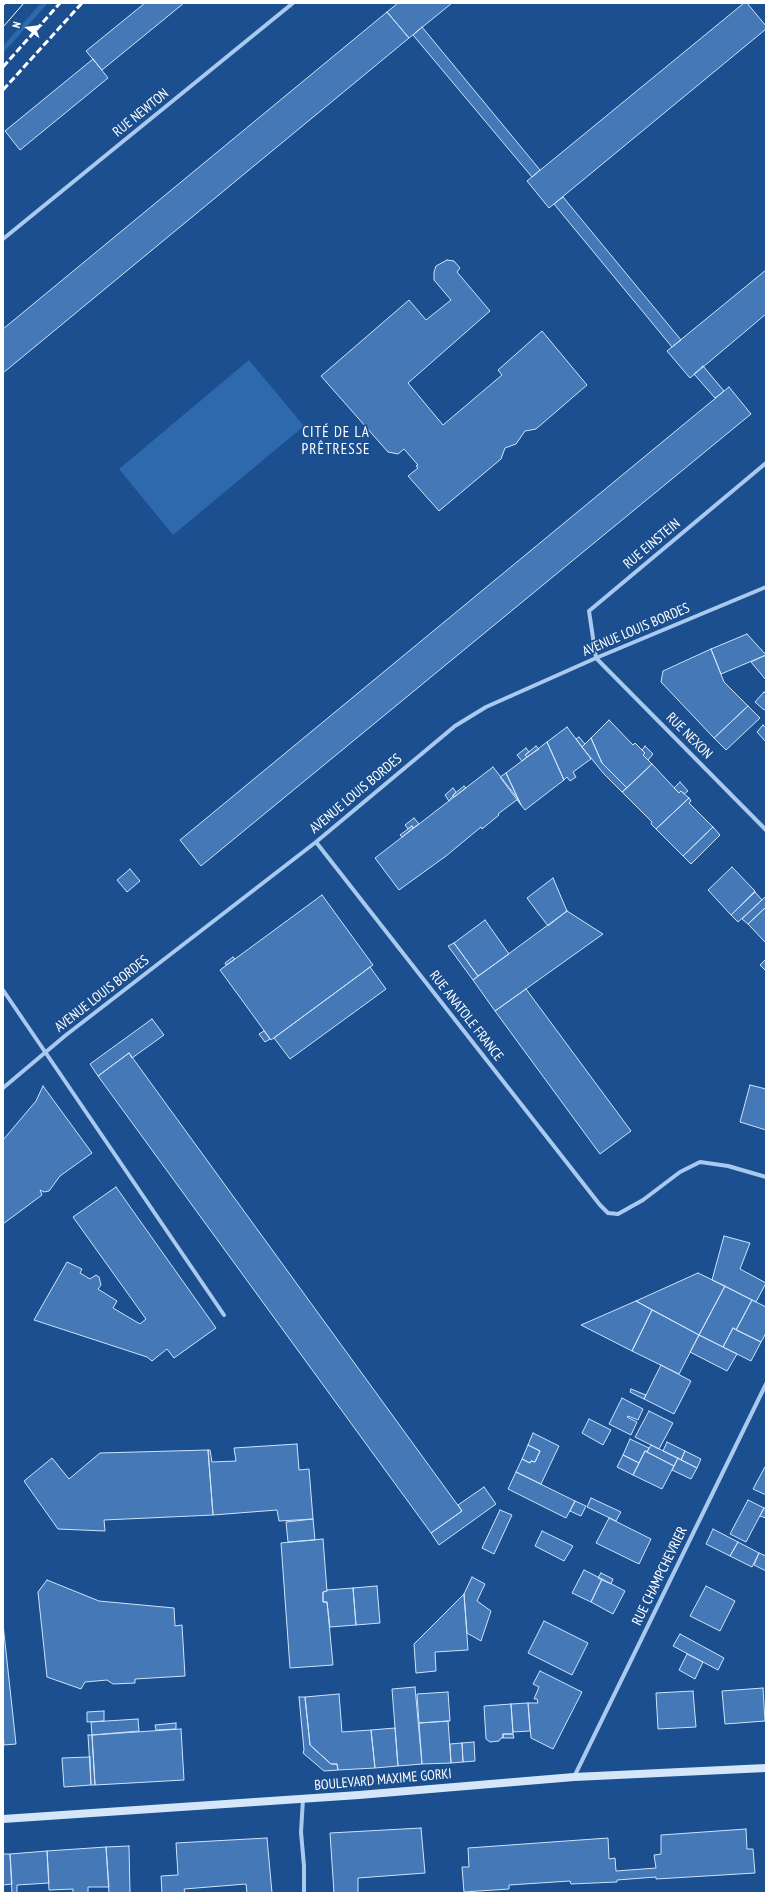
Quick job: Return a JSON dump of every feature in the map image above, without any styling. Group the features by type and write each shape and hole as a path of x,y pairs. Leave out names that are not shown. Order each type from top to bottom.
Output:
{"main road":[{"name":"BOULEVARD MAXIME GORKI","path":"3,1819 304,1799 574,1777 766,1768"}],"street":[{"name":"RUE NEWTON","path":"3,239 293,3"},
{"name":"RUE EINSTEIN","path":"596,658 589,611 766,463"},
{"name":"AVENUE LOUIS BORDES","path":"3,1088 66,1035 316,842 455,726 486,707 596,658 766,587"},
{"name":"RUE NEXON","path":"596,658 766,830"},
{"name":"RUE ANATOLE FRANCE","path":"316,842 608,1213 618,1214 643,1200 680,1172 700,1162 728,1166 766,1177"},
{"path":"3,990 224,1316"},
{"name":"RUE CHAMPCHEVRIER","path":"574,1777 766,1384"},
{"path":"304,1799 301,1832 304,1866 304,1893"}],"shaded area":[{"path":"41,3 48,3 3,53 3,46"},
{"path":"249,360 304,426 173,535 119,469"}],"building":[{"path":"145,3 184,3 102,70 86,51"},
{"path":"398,3 452,3 409,38 387,12"},
{"path":"744,3 747,3 766,26 766,29 549,208 527,181"},
{"path":"387,12 409,38 3,373 3,329"},
{"path":"422,27 540,170 532,177 413,35"},
{"path":"93,59 108,78 20,150 5,131"},
{"path":"563,197 681,340 672,347 554,204"},
{"path":"447,260 454,261 460,268 457,272 490,311 408,383 443,425 502,375 498,370 542,331 587,385 536,429 525,431 516,444 505,448 501,459 439,511 408,476 418,468 416,466 418,465 404,449 398,454 388,452 321,376 409,300 426,320 451,300 434,280 436,266"},
{"path":"766,270 766,314 690,378 667,351"},
{"path":"703,366 724,391 715,398 694,374"},
{"path":"729,387 751,414 201,866 180,840"},
{"path":"747,634 766,655 721,674 711,649"},
{"path":"711,649 724,682 748,706 714,738 661,682 663,671"},
{"path":"766,655 766,680 751,662"},
{"path":"764,692 766,694 766,709 764,710 755,702"},
{"path":"748,706 760,718 726,750 714,738"},
{"path":"609,720 633,745 635,743 645,753 643,755 652,764 627,788 602,763 591,738"},
{"path":"763,725 766,728 766,742 757,732"},
{"path":"567,727 591,759 573,772 576,777 570,781 567,777 564,780 547,742"},
{"path":"579,737 585,744 582,747 576,739"},
{"path":"591,738 602,763 627,788 622,792 604,774 582,747"},
{"path":"547,742 564,780 525,810 521,805 506,773"},
{"path":"536,746 539,749 527,757 525,755"},
{"path":"645,746 653,754 648,760 643,755 645,753 642,750"},
{"path":"526,748 529,752 525,755 527,757 522,761 517,755"},
{"path":"652,764 679,793 681,791 689,798 656,829 651,824 652,822 622,792"},
{"path":"493,767 518,799 498,814 499,815 482,829 481,827 446,856 399,890 375,858"},
{"path":"506,773 521,805 500,777"},
{"path":"680,782 688,791 684,794 681,791 679,793 674,788"},
{"path":"464,786 466,788 454,797 453,795"},
{"path":"453,788 456,792 449,801 445,795"},
{"path":"689,798 691,801 689,803 713,827 683,856 656,829"},
{"path":"414,818 419,824 408,829 405,825"},
{"path":"412,826 413,828 402,837 400,835"},
{"path":"713,827 720,835 691,864 683,856"},
{"path":"732,867 755,891 731,915 708,890"},
{"path":"130,869 140,881 127,892 117,880"},
{"path":"553,878 567,911 548,926 527,898"},
{"path":"755,892 762,900 738,922 731,915"},
{"path":"322,895 373,965 271,1040 220,970"},
{"path":"766,896 766,907 748,924 742,919"},
{"path":"766,907 766,941 765,942 748,924"},
{"path":"567,911 603,934 495,1011 473,980"},
{"path":"485,920 509,954 478,976 454,943"},
{"path":"454,943 478,976 473,980 448,946"},
{"path":"233,957 235,959 226,965 225,963"},
{"path":"766,959 766,971 760,965"},
{"path":"370,967 386,989 290,1059 274,1038"},
{"path":"526,989 631,1131 600,1154 495,1011"},
{"path":"152,1019 164,1035 132,1058 129,1053 98,1076 90,1064"},
{"path":"264,1031 270,1039 265,1042 259,1034"},
{"path":"129,1053 462,1511 431,1533 98,1076"},
{"path":"750,1085 766,1089 766,1130 740,1122"},
{"path":"43,1086 92,1153 60,1176 49,1191 44,1192 40,1190 42,1195 3,1224 3,1140 36,1101"},
{"path":"116,1187 216,1328 174,1358 167,1349 152,1361 147,1357 34,1320 67,1262 82,1269 80,1273 90,1279 96,1275 99,1277 101,1285 98,1289 117,1301 113,1308 140,1324 146,1319 73,1217"},
{"path":"724,1236 750,1243 740,1269 766,1283 756,1302 712,1280"},
{"path":"698,1273 725,1286 699,1335 636,1301"},
{"path":"725,1286 752,1300 736,1330 733,1328 723,1347 699,1335"},
{"path":"752,1300 766,1307 766,1333 761,1342 736,1330"},
{"path":"636,1301 652,1310 632,1351 581,1325"},
{"path":"652,1310 699,1335 679,1374 632,1351"},
{"path":"733,1328 761,1342 751,1361 723,1347"},
{"path":"699,1335 737,1354 727,1371 690,1352"},
{"path":"661,1365 691,1381 674,1414 644,1399"},
{"path":"631,1389 646,1395 644,1399 630,1392"},
{"path":"622,1398 643,1409 638,1420 628,1416 627,1417 637,1422 631,1435 609,1424"},
{"path":"649,1411 673,1423 659,1449 635,1437"},
{"path":"589,1419 611,1430 603,1445 582,1433"},
{"path":"533,1433 559,1446 541,1484 516,1472 522,1459 530,1463 531,1461 535,1462 540,1451 528,1445"},
{"path":"630,1439 649,1448 647,1452 645,1451 639,1463 623,1455"},
{"path":"667,1442 685,1451 681,1460 663,1451"},
{"path":"297,1444 299,1470 309,1469 313,1519 279,1521 277,1510 213,1515 208,1450 210,1450 212,1462 236,1461 234,1448"},
{"path":"528,1445 540,1451 535,1462 531,1461 530,1463 522,1459"},
{"path":"651,1445 678,1458 674,1466 647,1452"},
{"path":"208,1450 213,1515 104,1520 105,1531 58,1529 24,1481 52,1458 69,1479 100,1453"},
{"path":"645,1451 674,1466 662,1489 633,1475"},
{"path":"685,1451 701,1459 697,1468 681,1460"},
{"path":"623,1455 639,1463 633,1475 617,1467"},
{"path":"678,1458 697,1468 691,1479 672,1470"},
{"path":"766,1465 766,1495 753,1489"},
{"path":"516,1472 575,1501 566,1518 508,1489"},
{"path":"484,1487 496,1504 439,1545 431,1533 462,1511 458,1505"},
{"path":"591,1498 621,1512 616,1521 587,1507"},
{"path":"748,1500 764,1508 746,1542 730,1534"},
{"path":"575,1501 586,1506 581,1516 570,1511"},
{"path":"764,1508 766,1509 766,1518 760,1516"},
{"path":"500,1510 512,1515 494,1554 482,1548"},
{"path":"609,1518 651,1539 639,1564 596,1543"},
{"path":"313,1519 315,1540 288,1542 286,1522"},
{"path":"713,1529 738,1542 730,1556 706,1544"},
{"path":"542,1531 573,1546 564,1561 535,1546"},
{"path":"323,1539 327,1591 323,1592 323,1602 327,1602 333,1665 290,1668 281,1543"},
{"path":"738,1542 759,1553 752,1567 730,1556"},
{"path":"759,1553 766,1556 766,1571 754,1565"},
{"path":"584,1570 602,1579 591,1602 572,1593"},
{"path":"601,1573 613,1579 611,1584 598,1578"},
{"path":"472,1577 485,1584 477,1601 491,1611 481,1641 467,1633 464,1594"},
{"path":"602,1579 625,1591 613,1614 591,1602"},
{"path":"47,1580 99,1601 174,1608 175,1626 182,1625 185,1676 135,1679 135,1683 113,1684 107,1680 85,1682 81,1689 47,1677 38,1592"},
{"path":"377,1586 380,1623 356,1625 353,1588"},
{"path":"706,1586 735,1601 720,1631 690,1616"},
{"path":"353,1588 356,1625 330,1627 327,1602 323,1602 323,1592 327,1590"},
{"path":"464,1594 468,1650 435,1652 436,1671 416,1673 414,1644"},
{"path":"544,1621 588,1643 572,1675 528,1653"},
{"path":"3,1624 16,1744 4,1745 3,1733"},
{"path":"680,1634 724,1658 718,1670 673,1646"},
{"path":"687,1654 703,1662 695,1679 679,1670"},
{"path":"540,1671 582,1692 553,1749 531,1738 528,1703 538,1703 537,1699 534,1699 539,1687 533,1684"},
{"path":"415,1687 422,1764 398,1766 392,1689"},
{"path":"763,1688 765,1721 725,1724 722,1691"},
{"path":"693,1691 696,1727 658,1729 656,1693"},
{"path":"448,1692 450,1721 419,1723 417,1694"},
{"path":"339,1694 342,1732 371,1730 375,1768 338,1770 337,1764 331,1764 310,1745 305,1697"},
{"path":"299,1697 305,1697 310,1745 331,1764 337,1764 338,1770 324,1771 303,1753 304,1750"},
{"path":"528,1703 530,1731 513,1732 511,1704"},
{"path":"511,1704 513,1734 503,1734 503,1738 499,1741 490,1742 486,1739 484,1706"},
{"path":"104,1711 104,1721 87,1722 87,1712"},
{"path":"138,1719 139,1731 92,1735 91,1722"},
{"path":"448,1721 451,1763 422,1764 419,1723"},
{"path":"176,1723 176,1729 156,1730 155,1725"},
{"path":"395,1728 398,1766 375,1768 371,1730"},
{"path":"181,1729 184,1780 95,1785 92,1735"},
{"path":"503,1734 513,1734 514,1738 503,1738"},
{"path":"88,1735 92,1735 95,1785 91,1785"},
{"path":"474,1742 475,1761 463,1762 462,1743"},
{"path":"462,1743 463,1762 451,1763 450,1744"},
{"path":"90,1757 91,1785 64,1787 62,1758"},
{"path":"421,1828 425,1873 358,1878 358,1893 334,1893 330,1833"},
{"path":"746,1829 747,1849 753,1849 755,1873 656,1879 656,1877 617,1880 617,1882 571,1884 570,1881 509,1885 509,1889 464,1892 462,1867 469,1867 468,1848 608,1838 609,1859 615,1858 616,1871 656,1868 654,1855 661,1854 661,1835"},
{"path":"267,1838 272,1893 247,1893 246,1884 184,1889 185,1893 162,1893 161,1876 178,1875 176,1843"},
{"path":"129,1846 130,1893 109,1893 106,1847"},
{"path":"106,1847 109,1887 88,1887 88,1893 73,1893 73,1889 49,1890 47,1851"},
{"path":"47,1851 49,1883 17,1885 17,1893 12,1893 10,1854"},
{"path":"3,1854 10,1854 12,1884 3,1885"}],"tram line":[{"path":"3,6 6,3"},
{"path":"3,27 24,3"}],"railway":[{"path":"3,67 60,3"},
{"path":"3,90 82,3"}],"district":[{"name":"CITÉ DE LA PRÊTRESSE","path":"336,442"}]}
